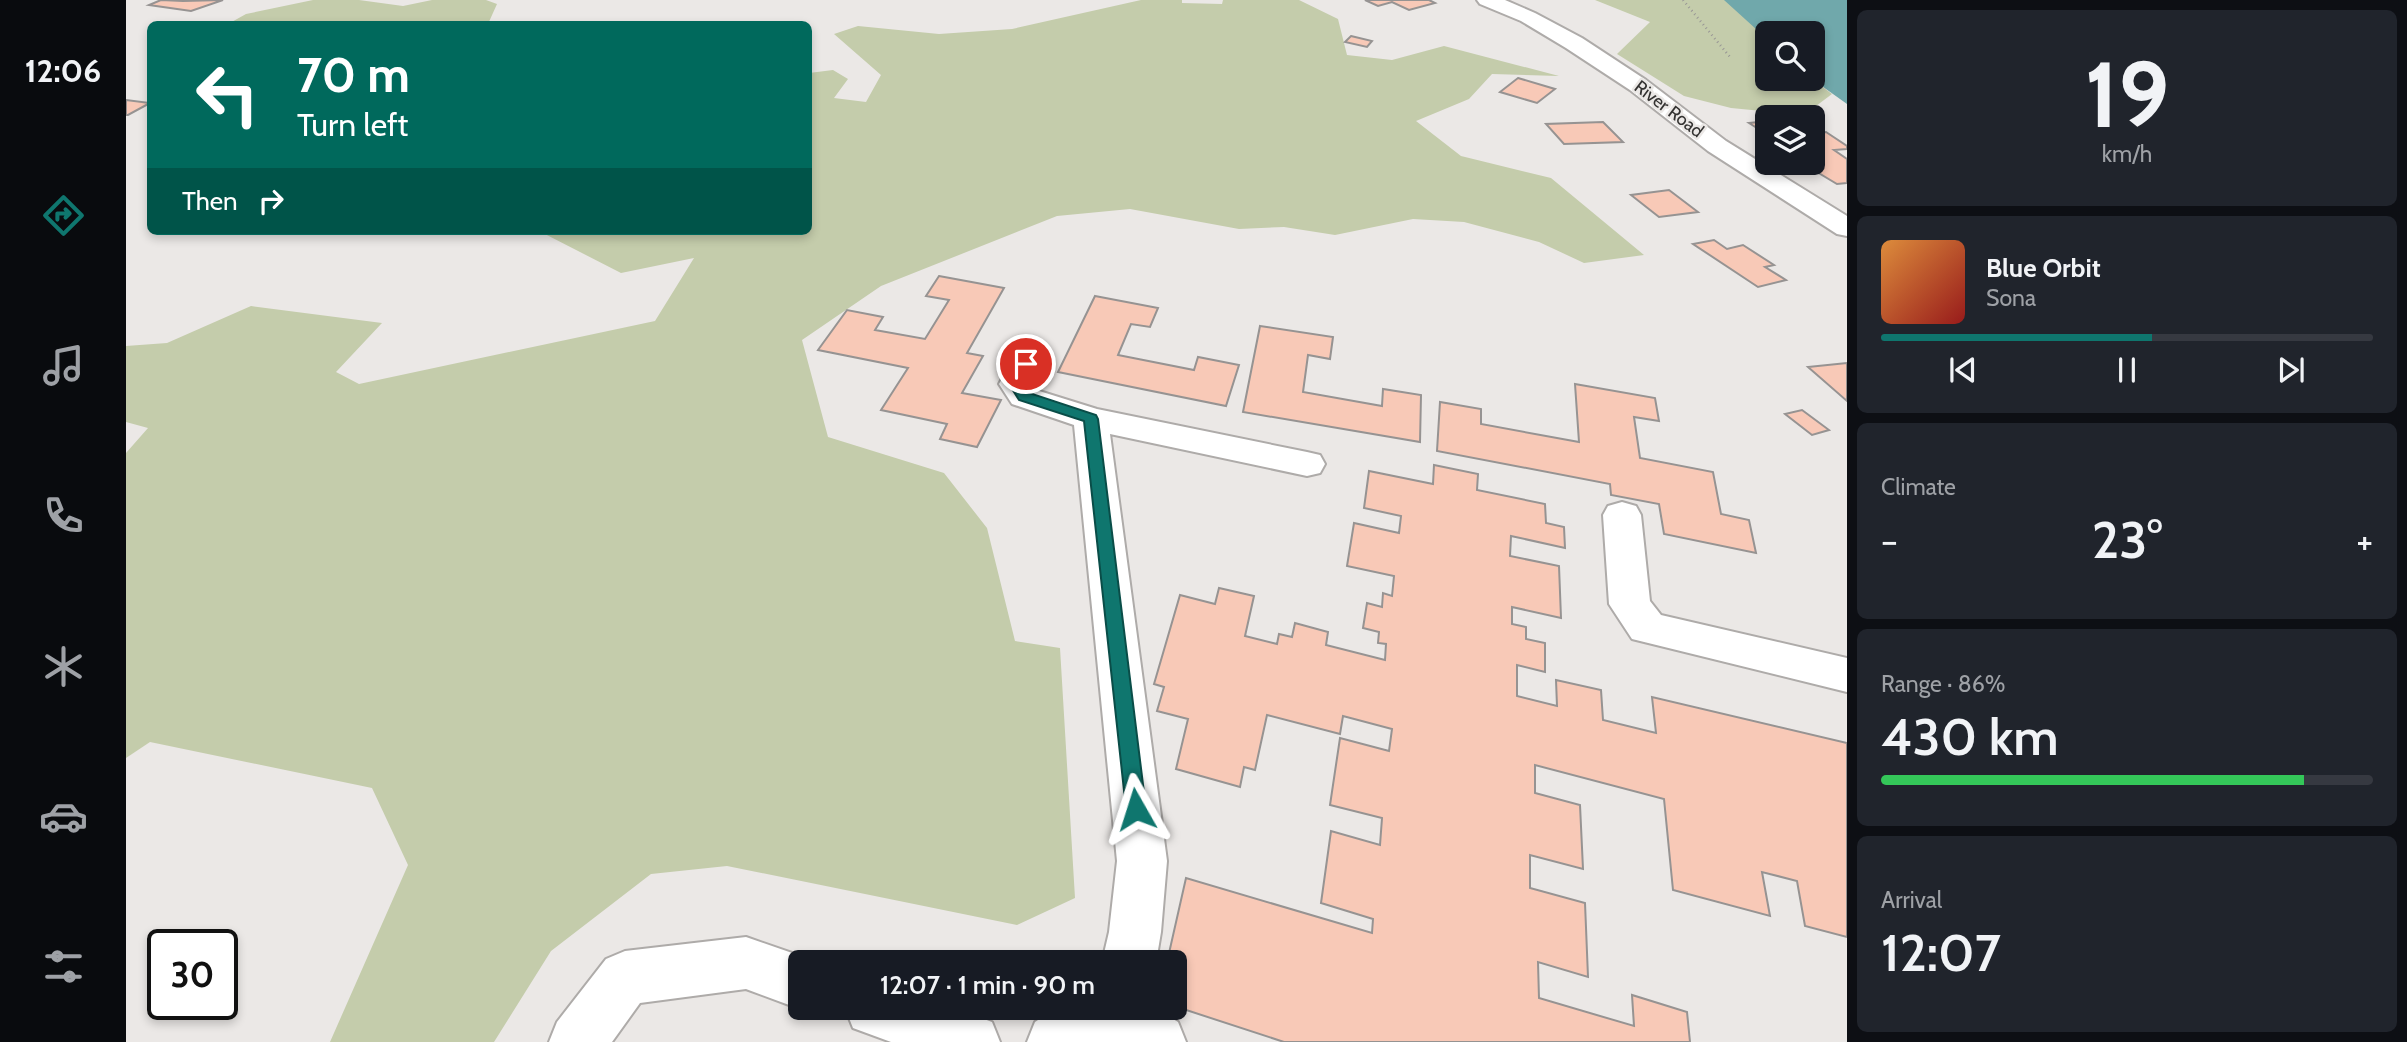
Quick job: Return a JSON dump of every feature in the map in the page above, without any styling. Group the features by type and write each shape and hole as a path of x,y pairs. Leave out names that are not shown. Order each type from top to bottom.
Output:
{"street":[{"name":"River Road","path":"1486,0 1528,17 1574,43 1639,85 1717,146 1847,228"},
{"path":"1026,364 1016,384 1024,397 1091,419 1307,464"},
{"path":"1091,419 1142,860 1131,950"},
{"path":"1622,515 1630,604 1647,628 1847,676"},
{"path":"578,1042 625,978 746,963 788,978"},
{"path":"908,1020 972,1042"},
{"path":"1055,1042 1070,1028 1093,1020 1131,1023"}],"path":[{"path":"1683,0 1730,57"}],"green space":[{"path":"313,0 359,0 403,6 432,0 486,0 497,4 489,21 233,21 246,14"},
{"path":"1141,0 1222,4 1223,0 1299,0 1338,19 1347,55 1392,60 1444,46 1559,76 1492,74 1469,99 1416,121 1461,156 1551,178 1644,255 1584,263 1539,242 1464,222 1413,219 1335,235 1284,227 1239,229 1130,209 1057,216 881,286 802,340 828,437 944,473 987,528 1015,641 1060,648 1075,898 1017,925 727,866 651,874 551,951 494,1042 330,1042 408,865 372,788 150,742 126,758 126,453 148,428 126,422 126,346 167,343 251,306 382,323 336,372 359,384 655,321 694,258 621,273 547,235 812,235 812,73 833,70 848,79 834,98 866,102 881,75 834,34 858,26 939,34 1012,29"},
{"path":"1595,0 1727,0 1755,26 1755,91 1825,91 1825,89 1832,94 1817,105 1755,105 1755,110 1731,108 1684,96 1617,54 1650,22"}],"water":[{"path":"1724,0 1847,0 1847,104 1825,88 1825,21 1755,21 1755,28"}],"building":[{"path":"161,0 223,0 191,11 149,5"},
{"path":"1365,0 1429,0 1435,3 1409,10 1392,2 1378,6"},
{"path":"1351,36 1372,41 1367,47 1345,42"},
{"path":"1518,78 1555,89 1537,103 1500,92"},
{"path":"126,100 147,103 147,105 126,115"},
{"path":"1603,122 1623,142 1564,144 1546,124"},
{"path":"1825,132 1847,146 1847,149 1834,150 1847,159 1847,183 1837,184 1822,175 1825,175"},
{"path":"1669,190 1698,212 1659,217 1631,195"},
{"path":"1714,240 1727,249 1743,245 1774,265 1765,267 1786,280 1758,287 1693,244"},
{"path":"939,276 1004,288 967,353 983,356 962,393 1001,400 977,447 940,439 947,424 881,410 908,368 818,350 847,310 883,317 875,330 925,339 949,300 926,296"},
{"path":"1095,296 1158,308 1150,327 1131,324 1118,355 1194,370 1198,357 1239,365 1226,406 1058,372"},
{"path":"1260,326 1333,337 1330,359 1308,355 1303,392 1382,406 1383,389 1421,395 1420,442 1243,412"},
{"path":"1847,363 1847,401 1808,367"},
{"path":"1575,384 1655,398 1659,421 1634,417 1640,458 1713,472 1721,514 1749,520 1756,553 1664,534 1659,504 1611,495 1610,484 1437,451 1440,402 1481,409 1481,424 1579,442"},
{"path":"1802,410 1829,430 1812,435 1785,414"},
{"path":"1434,465 1478,474 1477,490 1545,504 1546,523 1564,527 1565,548 1511,536 1510,556 1559,566 1561,618 1512,607 1512,624 1526,627 1526,639 1545,643 1545,672 1517,665 1517,696 1557,706 1556,680 1601,690 1603,720 1656,733 1652,697 1847,743 1847,937 1805,926 1797,881 1762,872 1770,916 1673,890 1664,799 1535,765 1535,793 1580,805 1583,869 1530,855 1530,888 1585,903 1588,977 1538,962 1539,998 1634,1026 1632,995 1687,1012 1690,1042 1284,1042 1187,1010 1187,950 1170,950 1186,878 1372,933 1373,919 1321,903 1331,831 1380,845 1382,818 1330,805 1340,738 1389,751 1392,729 1343,716 1340,734 1267,715 1255,770 1244,767 1240,787 1176,769 1188,719 1157,711 1164,687 1154,684 1180,595 1215,604 1219,588 1254,596 1245,636 1277,644 1279,634 1292,637 1295,623 1328,632 1326,645 1385,660 1386,644 1378,643 1379,632 1363,628 1367,603 1382,607 1383,593 1392,596 1394,576 1347,566 1354,523 1399,533 1401,516 1364,508 1369,471 1433,484"}],"route":[{"path":"1026,364 1016,384 1024,397 1091,419 1136,809"}]}
